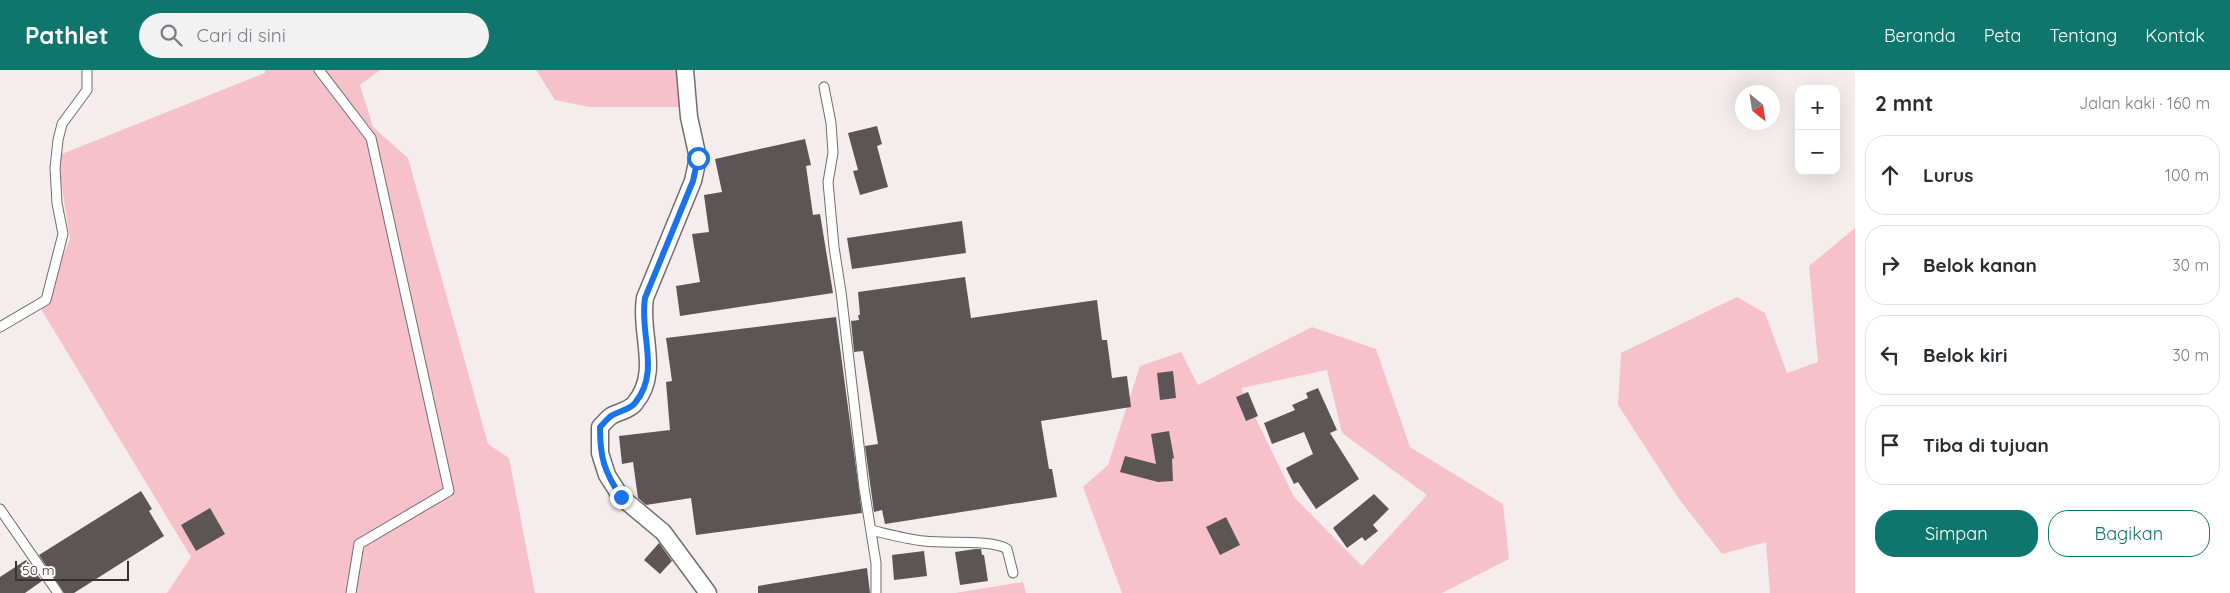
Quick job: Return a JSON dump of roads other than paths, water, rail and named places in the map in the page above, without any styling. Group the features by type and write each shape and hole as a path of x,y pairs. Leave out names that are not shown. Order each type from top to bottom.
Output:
{"street":[{"path":"685,70 689,117 698,158 693,181 645,298 643,311 649,350 646,385 634,405 611,416 600,427 600,453 607,476 621,497 663,532 708,593"}],"lane":[{"path":"0,327 46,300 63,234 56,185 58,140 62,124 88,90 87,70"},
{"path":"318,70 371,138 449,491 359,544 351,593"},
{"path":"824,86 831,122 833,153 828,182 834,247 842,292 864,488 876,563 876,593"},
{"path":"0,509 58,593"},
{"path":"871,530 941,543 999,544 1007,549 1013,573"}]}
